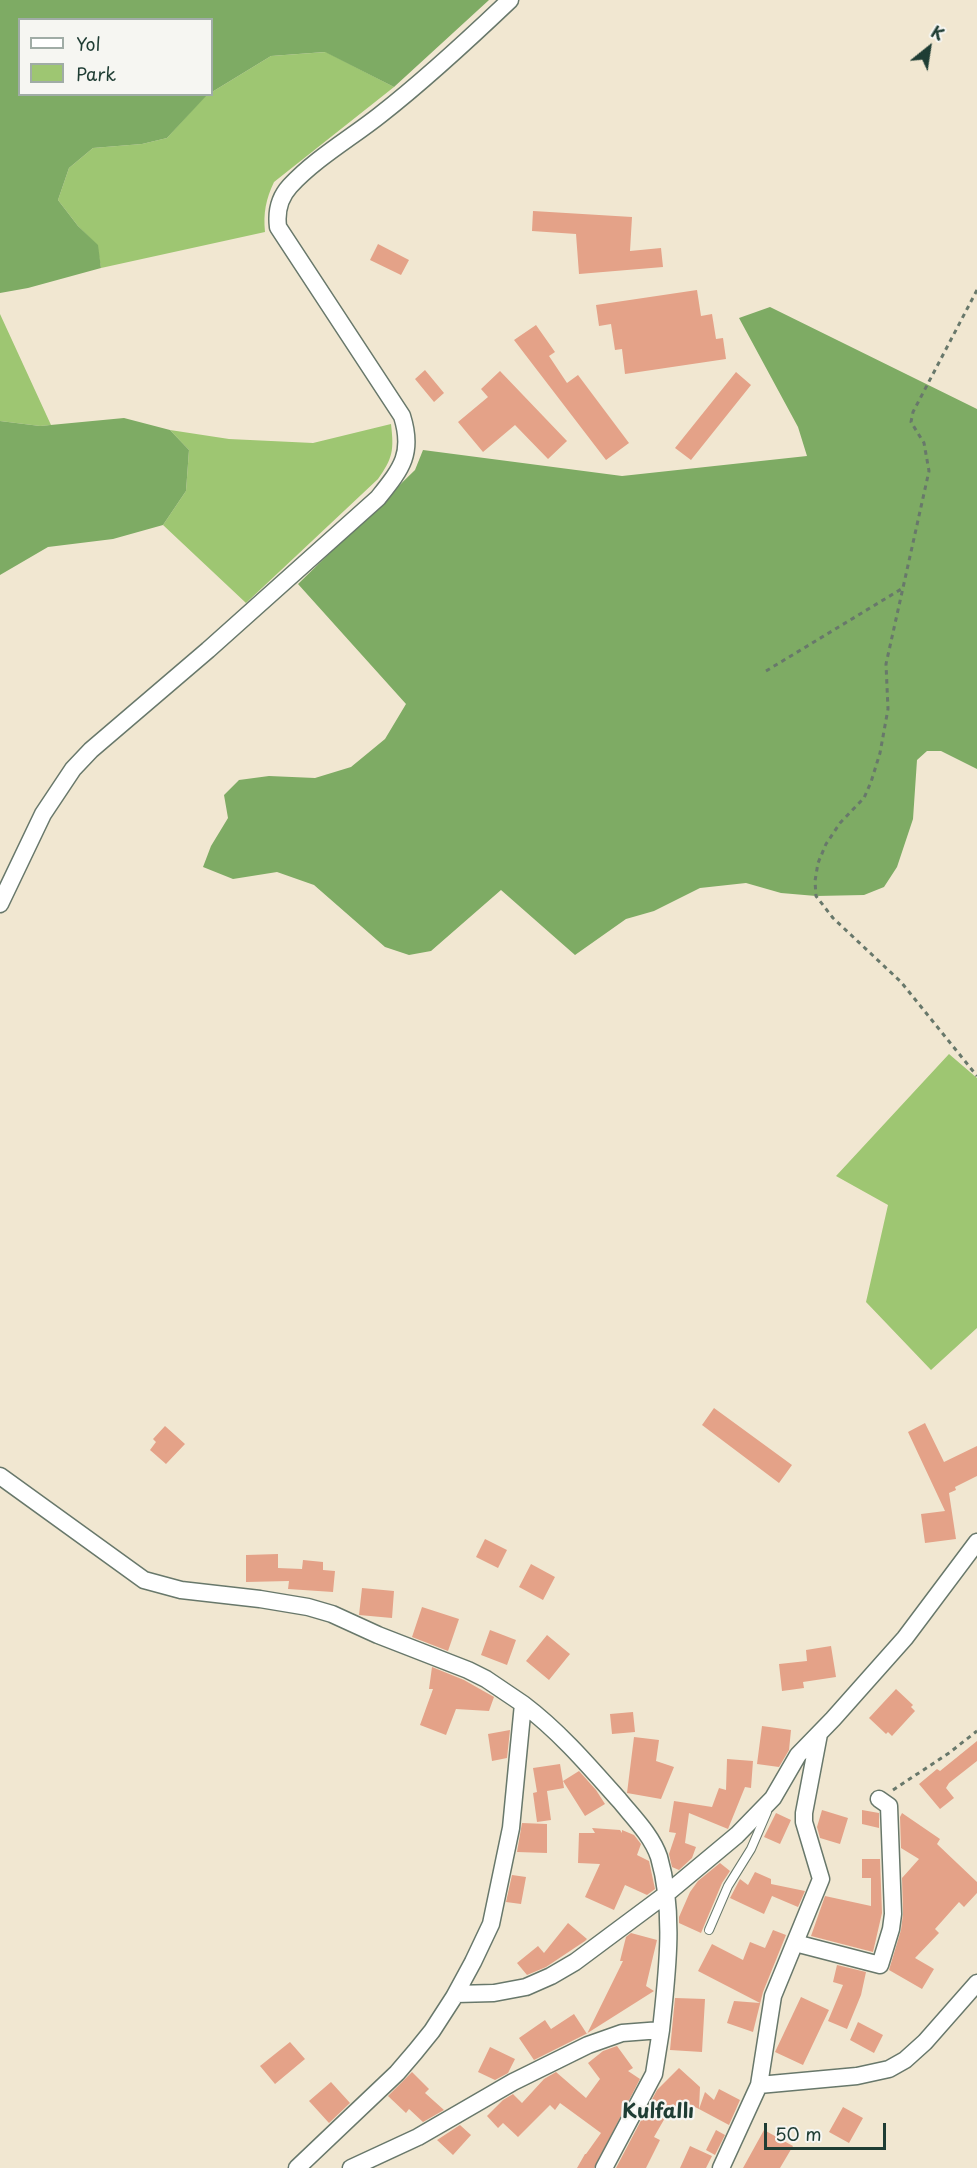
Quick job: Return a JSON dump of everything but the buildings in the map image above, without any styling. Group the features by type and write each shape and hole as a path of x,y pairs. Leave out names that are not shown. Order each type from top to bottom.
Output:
{"street":[{"path":"0,904 44,814 73,769 91,750 208,650 378,498 394,478 408,447 402,416 278,227 276,215 279,204 291,185 419,84 510,0"},
{"path":"0,1476 144,1580 182,1590 308,1607 332,1614 378,1635 468,1670 523,1704 558,1732 594,1771 647,1834 658,1854 665,1895 669,1946 661,2030 654,2074 604,2168"},
{"path":"456,1994 494,1994 526,1987 551,1976 575,1962 665,1895 737,1835 773,1798 798,1755 905,1638 977,1542"},
{"path":"297,2168 397,2073 432,2031 456,1994 491,1924 511,1828 523,1704"},
{"path":"721,2168 759,2085 773,1996 821,1879 804,1822 819,1733"},
{"path":"795,1943 880,1965 891,1929 893,1898 890,1806 879,1799"},
{"path":"759,2085 857,2076 889,2069 905,2060 925,2042 977,1983"},
{"path":"351,2168 418,2137 513,2082 588,2045 622,2033 661,2030"}],"lane":[{"path":"709,1930 728,1886 751,1849 773,1798"}],"path":[{"path":"977,290 913,412 911,422 924,443 929,471 886,664 888,709 880,753 864,798 840,823 826,844 814,881 816,896 833,918 901,982 977,1076"},
{"path":"766,671 903,588"},
{"path":"879,1799 949,1753 977,1731"}],"green space":[{"path":"0,0 489,0 394,87 325,52 271,56 213,91 213,18 18,18 18,96 206,96 167,138 142,144 93,148 69,168 58,200 78,226 98,245 101,268 28,288 0,293"},
{"path":"326,52 394,87 274,182 266,206 265,232 101,268 97,245 78,226 58,200 69,168 93,148 142,144 167,138 205,96 213,96 213,91 271,56"},
{"path":"770,307 977,409 977,769 941,751 927,751 917,760 913,819 897,867 884,887 864,895 816,896 781,893 746,883 700,888 654,911 626,919 575,955 501,890 431,951 409,955 385,947 314,885 277,872 233,879 203,867 211,846 228,818 224,795 239,780 269,776 315,778 351,767 385,739 406,704 298,584 415,470 423,450 622,476 807,456 798,427 739,318"},
{"path":"0,314 51,425 40,426 0,421"},
{"path":"124,418 170,430 189,450 186,491 163,525 113,539 48,547 0,575 0,421 40,426"},
{"path":"391,424 391,453 378,479 246,603 163,525 186,491 189,450 170,430 229,439 313,443"},
{"path":"949,1054 977,1078 977,1328 931,1370 866,1302 888,1205 836,1176"}],"district":[{"name":"Kulfallı","path":"658,2112"}]}
